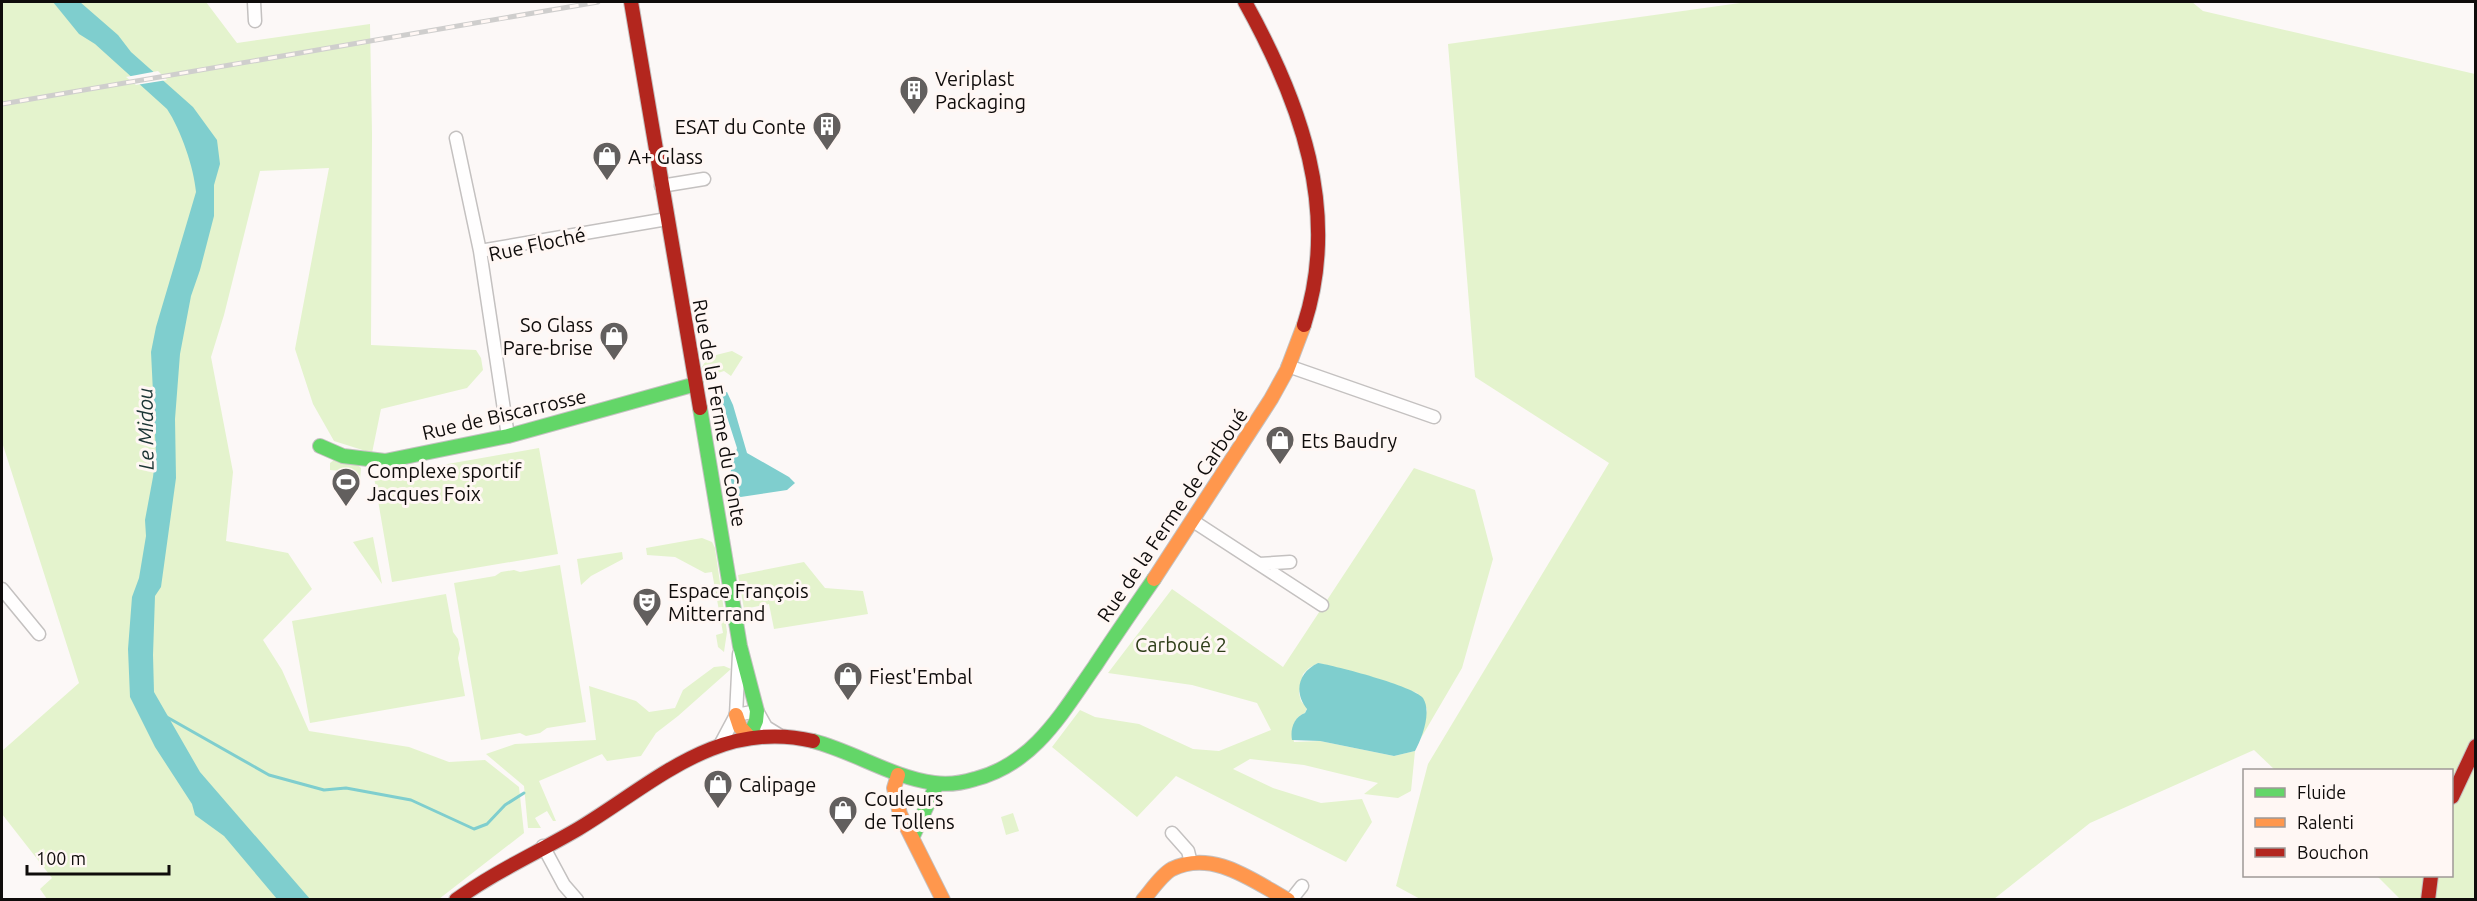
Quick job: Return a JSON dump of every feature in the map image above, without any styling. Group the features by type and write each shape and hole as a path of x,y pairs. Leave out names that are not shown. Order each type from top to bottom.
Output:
{"street":[{"path":"254,2 255,21"},
{"name":"Rue de la Ferme du Conte","path":"630,2 740,646 757,711 766,727 779,736"},
{"name":"Rue de la Ferme de Carboué","path":"749,737 779,736 821,744 898,776 937,784 961,784 1011,766 1042,740 1193,521 1259,420 1288,366 1305,323 1315,268 1319,218 1312,163 1297,106 1245,2"},
{"path":"456,138 480,251"},
{"path":"661,186 704,178"},
{"name":"Rue Floché","path":"508,436 480,251 667,219"},
{"path":"1288,366 1434,417"},
{"name":"Rue de Biscarrosse","path":"320,446 326,450 365,460 385,461 508,436 696,384"},
{"path":"1193,521 1322,605"},
{"path":"1259,564 1290,562"},
{"path":"2,590 39,634"},
{"name":"Rue de la Ferme du Conte","path":"720,745 736,715 740,646"},
{"path":"456,900 495,872 577,829 684,759 749,737 754,729 757,711 736,715 740,727 749,737"},
{"path":"2453,793 2475,746"},
{"path":"898,776 894,788 896,802 943,900"},
{"path":"913,836 937,784"},
{"path":"1172,832 1188,851 1191,863"},
{"path":"543,846 564,885 577,900"},
{"path":"1143,900 1170,870 1196,862 1226,866 1290,900 1302,885"},
{"path":"2428,900 2431,877"}],"green space":[{"path":"2,2 206,2 237,43 370,24 371,345 476,350 481,358 483,370 467,388 381,409 372,453 334,441 313,404 295,349 329,168 260,171 224,315 211,357 233,472 226,541 288,553 312,589 263,640 282,670 309,731 409,747 449,762 485,760 519,787 524,833 439,899 47,899 40,889 52,878 2,814 2,751 79,683 2,442"},
{"path":"1747,2 2192,2 2203,11 2475,74 2475,899 2400,899 2378,877 2453,877 2453,769 2274,769 2254,750 2090,823 1994,899 1422,900 1396,886 1428,764 1609,463 1475,377 1448,44"},
{"path":"732,351 743,357 731,376 724,371 718,373 713,382 704,375 702,367 708,357"},
{"path":"539,448 558,554 392,582 374,477"},
{"path":"334,460 358,465 361,468 360,480 344,485 341,471 330,470 330,463"},
{"name":"Carboué 2","path":"1414,468 1475,490 1493,559 1462,668 1421,738 1427,709 1417,693 1371,677 1318,663 1303,674 1299,693 1301,701 1307,708 1305,713 1295,721 1293,733 1294,742 1320,741 1394,756 1415,751 1411,791 1398,798 1364,794 1378,783 1304,765 1250,759 1233,769 1273,788 1321,803 1362,799 1372,822 1346,862 1176,776 1137,817 1052,747 1080,710 1095,717 1139,724 1193,749 1219,751 1271,730 1257,703 1192,685 1108,673 1172,589 1283,667"},
{"path":"373,537 382,584 353,542"},
{"path":"702,538 712,542 715,548 727,632 724,652 718,647 716,635 723,633 712,572 705,573 675,557 647,555 646,548"},
{"path":"622,552 623,559 591,576 581,585 577,559"},
{"path":"804,562 825,588 863,591 868,614 774,629 769,604 744,609 738,575"},
{"path":"560,565 586,722 547,728 540,733 526,736 520,733 481,740 454,583 495,576 501,572 514,570 520,572"},
{"path":"446,594 453,632 458,639 460,649 458,658 465,696 310,723 292,621"},
{"path":"724,666 731,669 656,733 641,756 607,761 602,754 539,781 556,821 553,821 547,811 535,818 541,828 528,828 524,786 486,754 515,744 596,740 589,686 636,701 649,712 675,708 683,690 714,667"},
{"path":"1013,813 1019,831 1006,835 1001,817"}],"water":[{"path":"53,2 80,2 118,35 131,52 193,107 217,140 220,164 214,185 214,216 191,296 180,354 175,419 176,478 161,587 155,596 154,692 200,772 310,899 277,899 224,836 195,815 192,804 155,747 130,697 128,649 132,597 139,578 146,536 145,520 156,453 151,352 156,327 196,192 186,149 167,109 95,44 79,34"},
{"path":"727,392 747,453 789,477 795,483 787,490 734,498 730,474 737,448 720,395"},
{"path":"1318,663 1391,682 1423,698 1427,710 1426,717 1415,751 1394,756 1320,741 1292,740 1294,724 1307,709 1299,689 1302,677 1306,671"}],"pier":[{"path":"158,71 167,80 136,85 126,77"}],"waterway":[{"path":"165,716 269,775 324,790 346,788 411,800 474,829 487,824 505,805 524,793"}],"railway":[{"path":"2,104 598,2"}],"traffic: fast":[{"path":"320,446 343,456 385,461 508,436 696,384"},
{"path":"700,408 740,646 757,711 756,721 749,737"},
{"path":"813,741 844,751 888,770 934,783 960,783 996,772 1014,762 1045,734 1154,579"},
{"path":"913,836 937,784"}],"traffic: slow":[{"path":"1154,579 1271,399 1287,370 1304,325"},
{"path":"736,715 740,727 749,737"},
{"path":"898,775 894,788 900,814 943,900"},
{"path":"1143,900 1160,879 1172,869 1187,864 1202,863 1232,870 1288,900"}],"traffic: jam":[{"path":"631,2 700,408"},
{"path":"1245,2 1283,78 1298,118 1309,158 1316,199 1318,240 1314,282 1304,325"},
{"path":"456,900 500,872 578,829 660,775 717,747 747,739 779,736 813,741"},
{"path":"2453,795 2476,746"},
{"path":"2428,900 2431,877"}],"place":[{"name":"Veriplast Packaging","path":"914,116"},
{"name":"ESAT du Conte","path":"827,152"},
{"name":"A+ Glass","path":"607,182"},
{"name":"So Glass Pare-brise","path":"614,362"},
{"name":"Ets Baudry","path":"1280,466"},
{"name":"Complexe sportif Jacques Foix","path":"346,508"},
{"name":"Espace François Mitterrand","path":"647,628"},
{"name":"Fiest'Embal","path":"848,702"},
{"name":"Calipage","path":"718,810"},
{"name":"Couleurs de Tollens","path":"843,836"}],"water label":[{"name":"Le Midou","path":"145,429"}]}
